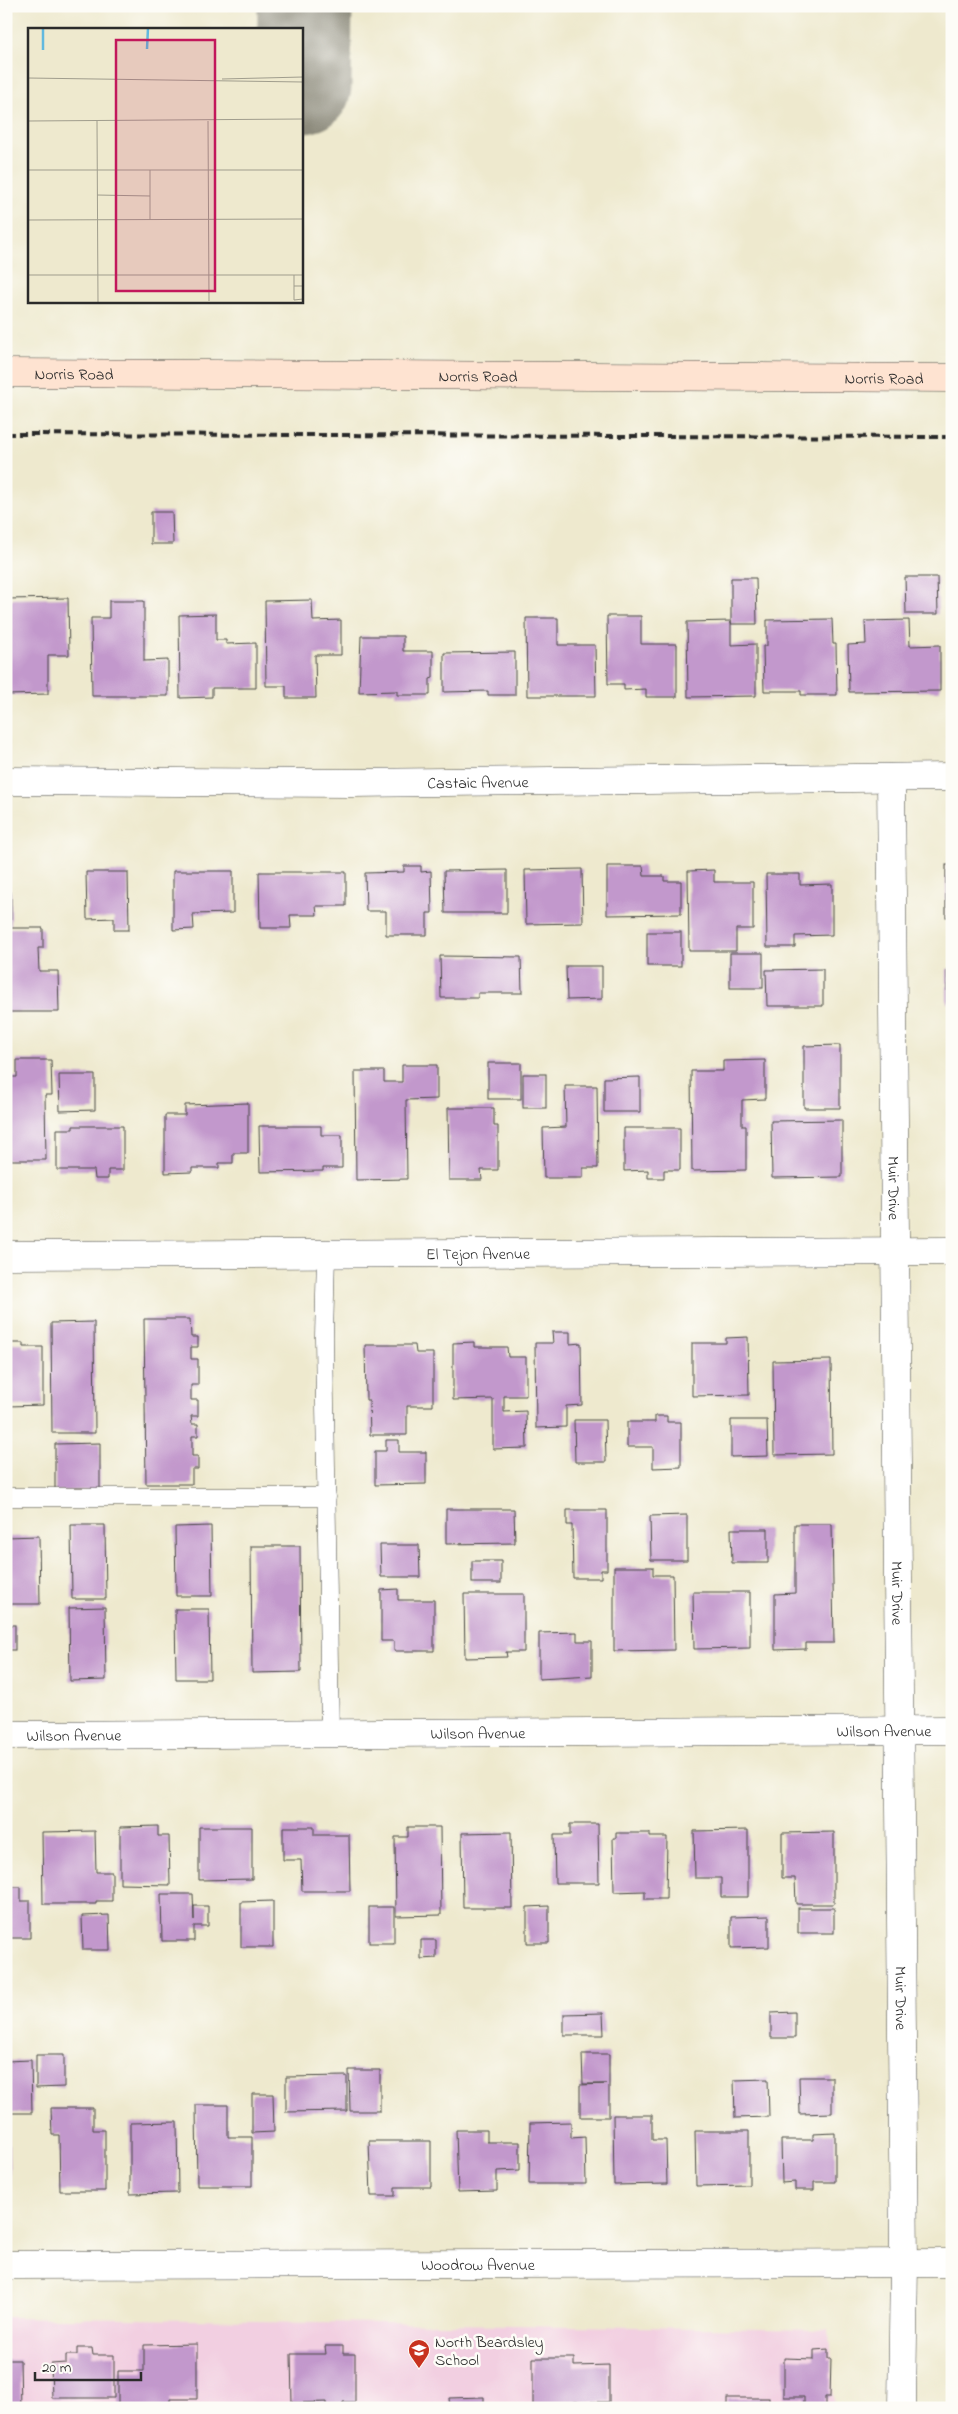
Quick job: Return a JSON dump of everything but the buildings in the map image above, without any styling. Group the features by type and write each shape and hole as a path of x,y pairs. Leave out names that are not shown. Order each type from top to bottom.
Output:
{"street":[{"name":"Norris Road","path":"6,373 952,378"},
{"name":"Castaic Avenue","path":"6,781 361,783 952,777"},
{"name":"Muir Drive","path":"891,778 904,2263 902,2408"},
{"name":"El Tejon Avenue","path":"6,1256 952,1251"},
{"name":"Wilson Avenue","path":"6,1735 952,1730"},
{"name":"Woodrow Avenue","path":"6,2265 952,2263"}],"lane":[{"path":"326,1254 324,1338 330,1733"},
{"path":"6,1497 327,1497"}],"shaded area":[{"name":"North Beardsley School","path":"6,2317 829,2330 834,2408 6,2408"}],"taxiway":[{"path":"304,86 305,6"}],"railway":[{"path":"6,434 952,437"}],"place":[{"name":"North Beardsley School","path":"419,2369"}]}
